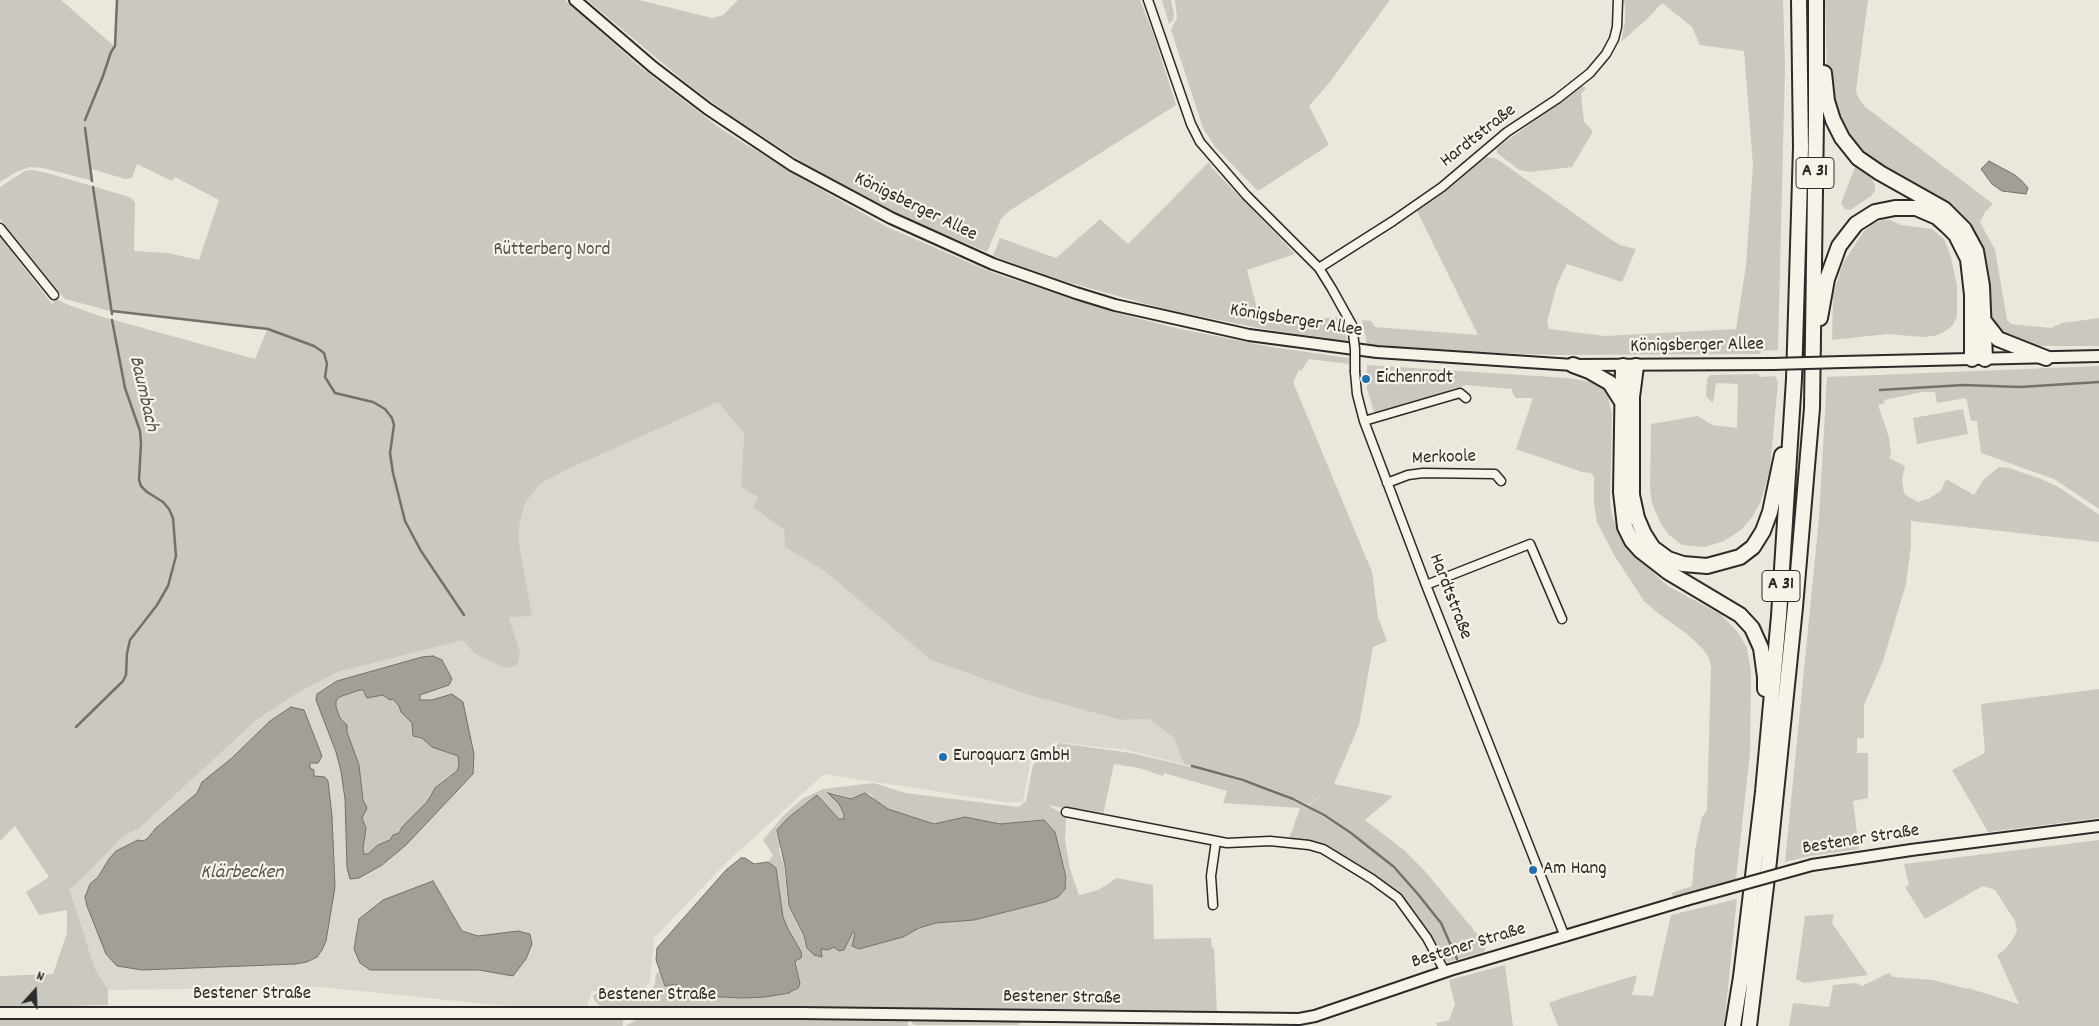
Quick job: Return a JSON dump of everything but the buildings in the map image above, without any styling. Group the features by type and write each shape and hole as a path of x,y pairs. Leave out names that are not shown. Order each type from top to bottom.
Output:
{"highway":[{"name":"A 31","path":"1733,1026 1741,977 1763,792 1779,616 1794,379 1802,147 1799,0"},
{"name":"A 31","path":"1749,1026 1769,861 1795,608 1812,408 1816,0"},
{"path":"1821,0 1824,82 1833,120 1842,138 1858,158 1880,173 1944,209 1964,229 1976,251 1982,286 1984,321 1979,359"},
{"path":"1812,408 1817,381 1821,316 1827,279 1839,246 1856,224 1874,212 1895,208 1916,208 1937,217 1956,235 1968,259 1971,273 1973,318 1979,359"},
{"path":"1984,321 1998,339 2046,358"},
{"path":"1573,365 1589,371 1610,383 1622,402"},
{"path":"1629,366 1632,397 1632,496 1637,518 1653,548 1668,559 1683,564 1707,566 1740,557 1752,547 1763,530 1770,512 1782,457 1786,392 1794,379"},
{"path":"1629,366 1622,402 1621,492 1625,527 1632,541 1668,572 1740,615 1752,628 1761,648 1766,677 1759,775 1763,792"}],"street":[{"name":"Königsberger Allee","path":"576,0 653,67 700,103 792,165 891,218 993,264 1115,304 1249,335 1407,355 1573,365 1773,364 2099,356"},
{"name":"Hardtstraße","path":"1148,0 1191,124 1200,142 1246,195 1318,268 1352,325 1357,394 1364,421 1426,585 1565,936"},
{"name":"Hardtstraße","path":"1318,268 1393,221 1442,187 1507,132 1557,100 1590,73 1606,54 1614,39 1617,27 1618,0"},
{"path":"0,228 54,295"},
{"path":"1364,421 1460,393 1466,398"},
{"name":"Merkoole","path":"1387,483 1408,475 1423,473 1495,474 1501,481"},
{"path":"1426,585 1530,544 1562,618"},
{"path":"1066,812 1227,844 1270,842 1309,845 1322,849 1372,879 1398,898 1448,971"},
{"name":"Bestener Straße","path":"0,1013 802,1013 1300,1018 1315,1016 1448,971 1565,936 1812,865 1910,850 2099,826"},
{"path":"1213,905 1211,876 1216,841"}],"shaded area":[{"name":"Euroquarz GmbH","path":"718,401 744,433 741,487 758,499 753,507 784,530 785,547 823,570 931,660 1026,694 1119,720 1148,719 1174,738 1184,764 1126,750 1056,742 1031,758 1023,802 1004,802 824,774 727,862 654,938 650,982 637,995 592,991 585,1012 544,1010 321,987 108,990 95,969 69,888 96,858 255,721 299,692 338,672 426,649 519,543 519,526 525,503 540,484 566,470"}],"green space":[{"name":"Rütterberg Nord","path":"0,0 61,0 114,46 117,0 565,0 639,66 721,129 799,177 887,227 991,272 1114,312 1171,327 1271,347 1349,358 1349,364 1309,359 1301,371 1299,370 1293,382 1372,572 1378,617 1387,641 1373,647 1359,725 1334,784 1393,796 1365,820 1405,851 1424,870 1478,935 1486,946 1484,952 1458,959 1449,938 1435,914 1397,870 1356,836 1309,806 1332,785 1309,805 1236,776 1184,764 1174,738 1148,719 1120,720 1026,694 931,660 823,570 785,547 784,530 753,507 758,498 741,487 744,433 718,402 566,470 540,484 525,503 519,526 519,543 532,616 509,617 520,653 517,665 510,668 500,666 474,653 463,640 338,672 299,692 255,721 138,829 123,836 74,886 69,888 95,969 108,990 108,1005 0,1008 0,976 53,974 67,933 67,910 39,915 26,892 49,877 15,826 0,841 0,237 53,305 53,297 66,304 103,317 255,359 267,330 110,311 65,299 0,219 0,187 25,171 33,170 130,197 135,202 134,251 168,253 199,260 219,200 175,177 172,181 137,164 132,178 125,179 92,169 93,181 43,168 30,167 16,172 0,182"},
{"path":"587,0 639,0 712,18 723,15 738,0 1140,0 1154,36 1176,105 1009,211 1001,219 987,252 901,216 811,168 728,114 689,85"},
{"path":"1162,0 1171,0 1174,14 1173,20 1169,24"},
{"path":"1175,0 1390,0 1329,83 1309,106 1329,145 1258,191 1215,147 1203,128 1171,30 1177,18"},
{"path":"1623,0 1783,0 1785,66 1778,350 1761,351 1760,354 1555,355 1444,351 1367,344 1362,320 1371,321 1375,327 1478,335 1417,211 1450,188 1486,157 1497,159 1610,239 1620,245 1636,249 1622,282 1567,264 1557,285 1547,322 1549,329 1605,336 1736,329 1746,266 1753,165 1744,51 1700,45 1692,27 1662,3 1621,42 1625,22"},
{"path":"1825,0 1868,0 1856,90 1864,106 1993,204 1985,212 1980,222 1995,250 2007,320 2011,324 2051,328 2062,323 2099,318 2099,346 2036,346 2017,343 2003,338 1988,316 1986,284 1906,181 1862,155 1842,131 1827,75"},
{"path":"1582,86 1586,88 1581,94 1584,122 1593,131 1572,167 1530,172 1519,170 1497,153 1497,148"},
{"path":"1209,162 1212,168 1295,254 1247,270 1258,312 1311,319 1342,317 1347,341 1264,329 1168,310 1060,280 993,256 1000,238 1056,258 1100,219 1128,244"},
{"path":"1855,167 1872,179 1875,191 1871,196 1850,210 1845,209 1841,203"},
{"path":"1883,220 1890,220 1901,225 1932,229 1944,239 1950,254 1957,285 1957,316 1953,325 1944,332 1934,336 1922,337 1888,334 1832,340 1833,295 1843,263 1864,231 1873,224"},
{"path":"1367,365 1568,378 1592,382 1607,392 1612,415 1610,502 1612,515 1620,536 1630,552 1668,586 1720,614 1737,631 1747,648 1751,672 1750,753 1736,879 1673,898 1672,893 1692,886 1695,850 1702,817 1707,810 1711,666 1708,656 1702,648 1644,601 1614,555 1597,522 1594,503 1594,477 1591,473 1582,472 1516,449 1533,398 1516,398 1512,389 1466,385 1375,415 1367,389"},
{"path":"2099,366 2099,509 2054,479 1981,453 1977,421 1971,421 1966,398 1937,403 1935,392 1922,392 1884,400 1885,403 1878,405 1889,437 1891,454 1889,458 1905,466 1902,479 1904,493 1907,496 1918,502 1928,499 1941,491 1946,479 1974,495 1984,479 1999,467 2009,468 2057,486 2099,515 2099,542 1911,521 1911,545 1906,584 1883,661 1864,705 1864,738 1857,738 1857,753 1868,753 1868,798 1853,801 1859,849 1810,856 1785,862 1819,518 1827,377"},
{"path":"1759,374 1759,377 1775,376 1778,382 1770,470 1761,501 1753,516 1742,529 1724,541 1704,547 1682,545 1669,535 1661,524 1652,503 1650,489 1651,424 1698,416 1712,425 1737,428 1738,384 1716,383 1713,403 1706,397 1707,379 1710,375"},
{"path":"1963,409 1968,434 1917,444 1913,418"},
{"path":"2099,689 2099,818 1988,832 1952,770 1985,753 1981,704"},
{"path":"360,690 371,698 383,695 390,700 393,699 401,712 412,723 412,730 417,737 458,756 459,765 457,771 443,780 429,795 427,802 402,827 399,833 393,835 390,840 369,854 364,854 363,849 365,842 362,818 367,808 363,800 359,765 347,732 347,725 340,718 336,707 336,701 339,697"},
{"path":"1059,743 1131,753 1191,767 1257,786 1308,807 1361,841 1400,874 1438,920 1457,959 1448,962 1441,957 1412,908 1393,888 1321,844 1289,839 1300,808 1223,803 1227,791 1164,773 1163,776 1139,768 1114,764 1103,815 1048,805 1066,816 1065,840 1070,869 1079,895 1098,890 1117,878 1153,885 1154,939 1211,938 1212,949 1214,947 1217,1012 1257,1012 1257,1014 608,1009 600,1006 594,1000 593,995 603,991 636,998 646,997 655,984 656,974 659,971 665,986 676,984 682,995 743,998 765,997 794,992 800,984 796,960 801,958 803,953 783,917 776,869 768,862 773,855 763,840 785,814 802,799 823,789 874,783 905,793 1018,807 1026,801 1033,765","holes":["829,793 851,799 865,793 870,794 881,806 934,824 965,817 1000,824 1044,820 1054,830 1067,877 1065,889 1057,897 1046,902 974,920 936,923 919,928 903,937 859,949 852,946 855,934 853,932 844,950 839,951 835,946 828,950 821,949 822,957 814,955 807,948 804,935 788,906 784,866 779,850 780,841 777,830 788,818 817,795 839,819 844,819 844,814 839,804"]},
{"path":"2099,840 2099,1026 1789,1026 1793,1003 1829,1007 1833,985 1856,983 1862,986 1889,973 1893,977 1933,980 1968,988 2019,1004 1997,955 2011,942 2017,931 2015,921 1995,890 1983,886 1925,919 1905,887 1909,885 1904,864"},
{"path":"1737,899 1724,1026 1558,1026 1549,1003 1565,997 1637,975 1632,995 1653,996 1671,915"},
{"path":"1834,914 1832,923 1868,975 1804,983 1796,979 1805,916"},
{"path":"1505,965 1513,1026 1437,1026 1436,1023 1449,1020 1455,1005 1449,980"},
{"path":"64,1015 623,1015 623,1026 0,1026 0,1018"},
{"path":"639,1018 908,1019 908,1026 626,1026"},
{"path":"912,1019 1020,1020 1020,1023 1018,1025 915,1025 912,1024"}],"water":[{"path":"1989,161 2015,175 2022,181 2028,188 2026,194 2002,191 1992,184 1981,169"},
{"path":"433,656 442,660 452,679 449,685 420,695 420,700 432,700 452,694 463,702 474,754 473,774 406,845 382,865 359,878 350,879 347,868 345,799 341,771 336,752 316,700 317,694 337,681 422,657","holes":["363,690 367,698 383,695 390,700 393,699 401,712 412,723 413,736 422,738 432,747 458,756 459,765 457,771 435,788 427,802 402,827 399,833 393,835 390,840 378,845 368,854 364,854 363,849 366,828 362,818 367,808 363,800 359,765 347,732 347,725 340,718 336,707 336,701 339,697"]},
{"name":"Klärbecken","path":"291,707 304,710 322,756 318,763 310,763 310,768 314,770 314,776 325,777 328,781 332,816 335,887 326,941 322,950 317,957 307,962 296,964 142,970 117,966 106,954 87,906 85,897 90,884 98,877 116,851 138,840 143,841 147,839 156,828 197,793 202,782 232,758 270,721"},
{"path":"828,793 851,799 865,793 888,809 934,824 965,817 1000,824 1044,820 1055,832 1066,877 1065,889 1058,897 1045,902 974,920 936,923 919,928 903,937 859,949 852,946 855,933 853,932 844,950 839,951 834,947 828,950 821,949 822,957 814,955 807,948 804,935 789,906 785,866 777,830 788,818 817,795 839,819 844,819 844,814 839,804"},
{"path":"741,858 745,858 754,864 768,862 776,868 783,917 802,953 801,958 795,961 800,984 798,988 789,993 765,997 743,998 682,995 676,984 665,986 656,960 657,948 726,870"},
{"path":"433,881 462,931 478,936 518,931 530,934 532,944 526,959 513,976 479,970 370,970 360,963 354,949 359,919 383,900"}],"waterway":[{"name":"Baumbach","path":"85,120 115,46 117,0"},
{"name":"Baumbach","path":"85,128 92,181"},
{"name":"Baumbach","path":"93,187 112,314"},
{"path":"112,311 268,329 314,346 324,353 327,364 325,377 335,393 373,402 385,409 392,418 394,425 390,453 405,521 421,551 464,615"},
{"name":"Baumbach","path":"76,727 123,681 126,675 127,653 130,640 157,605 168,586 176,556 173,518 169,509 163,502 147,492 141,486 139,480 140,431 125,388 112,320"},
{"path":"1880,390 1963,385 2020,387 2099,382"},
{"path":"1192,766 1243,780 1293,799 1324,815 1351,833 1394,867 1417,893 1441,923 1457,959"}],"place":[{"name":"Eichenrodt","path":"1366,379"},
{"name":"Euroquarz GmbH","path":"943,757"},
{"name":"Am Hang","path":"1533,870"}]}
